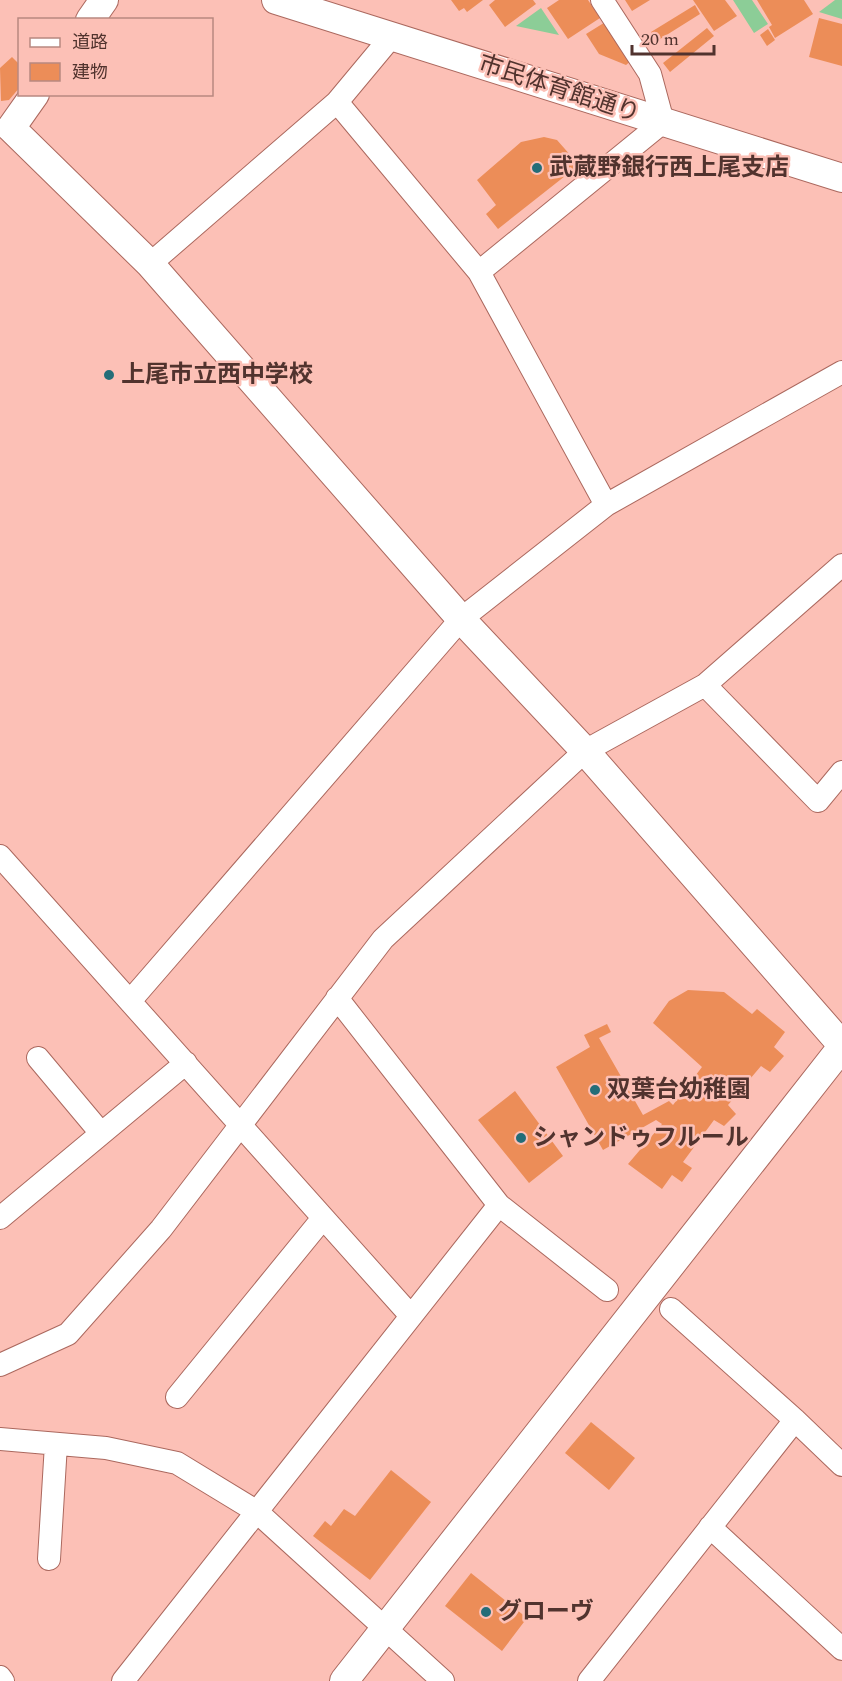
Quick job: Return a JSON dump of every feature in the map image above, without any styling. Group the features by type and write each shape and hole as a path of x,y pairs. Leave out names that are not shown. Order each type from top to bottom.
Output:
{"street":[{"path":"91,18 104,0"},
{"name":"市民体育館通り","path":"276,0 842,178"},
{"path":"479,272 663,122 650,74 602,0"},
{"path":"150,264 337,102 392,36"},
{"path":"33,96 5,122 150,264 460,619 585,751 842,1046 344,1681"},
{"path":"337,102 479,272 606,505"},
{"path":"130,1000 460,619 606,505 842,372"},
{"path":"0,1365 68,1334 161,1229 383,939 585,751 705,685 839,572"},
{"path":"705,685 818,801 842,772"},
{"path":"0,856 411,1316"},
{"path":"337,998 499,1205 607,1290"},
{"path":"39,1058 100,1132"},
{"path":"0,1218 100,1132 186,1063"},
{"path":"123,1681 499,1205"},
{"path":"177,1397 323,1218"},
{"path":"671,1309 842,1465"},
{"path":"589,1681 795,1420"},
{"path":"0,1438 106,1448 177,1463 256,1511 442,1681"},
{"path":"49,1559 56,1444"},
{"path":"710,1527 842,1649"},
{"path":"0,1677 3,1681"}],"green space":[{"path":"733,0 752,0 768,24 754,33"},
{"path":"835,0 842,0 842,19 819,12"},
{"path":"541,8 559,35 516,26"}],"building":[{"path":"451,0 483,0 467,12 464,8 459,11"},
{"path":"495,0 533,0 536,4 505,27 489,5"},
{"path":"559,0 588,0 600,18 568,39 547,8"},
{"path":"625,0 650,0 632,11"},
{"path":"693,0 725,0 737,16 714,31"},
{"path":"757,0 804,0 813,14 775,38 769,27 772,25"},
{"path":"695,5 700,14 657,41 651,32"},
{"path":"819,18 842,24 842,66 809,57"},
{"path":"607,21 632,60 626,65 599,54 586,34"},
{"path":"707,28 714,36 670,72 663,63"},
{"path":"768,29 775,40 767,46 760,35"},
{"path":"12,57 18,63 18,89 9,100 1,101 0,68"},
{"path":"544,137 557,140 579,165 498,229 486,214 496,205 477,180 521,142"},
{"path":"688,990 724,992 752,1014 757,1009 785,1032 774,1047 784,1056 770,1072 761,1066 728,1105 736,1114 724,1126 714,1120 683,1162 692,1168 682,1182 672,1175 662,1189 628,1164 662,1124 656,1120 603,1150 556,1067 590,1047 584,1035 607,1024 611,1032 599,1038 643,1115 669,1101 673,1105 702,1067 653,1023 669,1001"},
{"name":"シャンドゥフルール","path":"515,1091 563,1156 529,1183 478,1120"},
{"path":"591,1422 635,1458 609,1490 565,1453"},
{"path":"391,1470 431,1502 370,1580 313,1536 325,1521 331,1526 344,1509 355,1516"},
{"name":"グローヴ","path":"471,1573 527,1618 502,1651 445,1606"}],"place":[{"name":"武蔵野銀行西上尾支店","path":"537,168"},
{"name":"上尾市立西中学校","path":"109,375"},
{"name":"双葉台幼稚園","path":"595,1090"},
{"name":"シャンドゥフルール","path":"521,1138"},
{"name":"グローヴ","path":"486,1612"}]}
